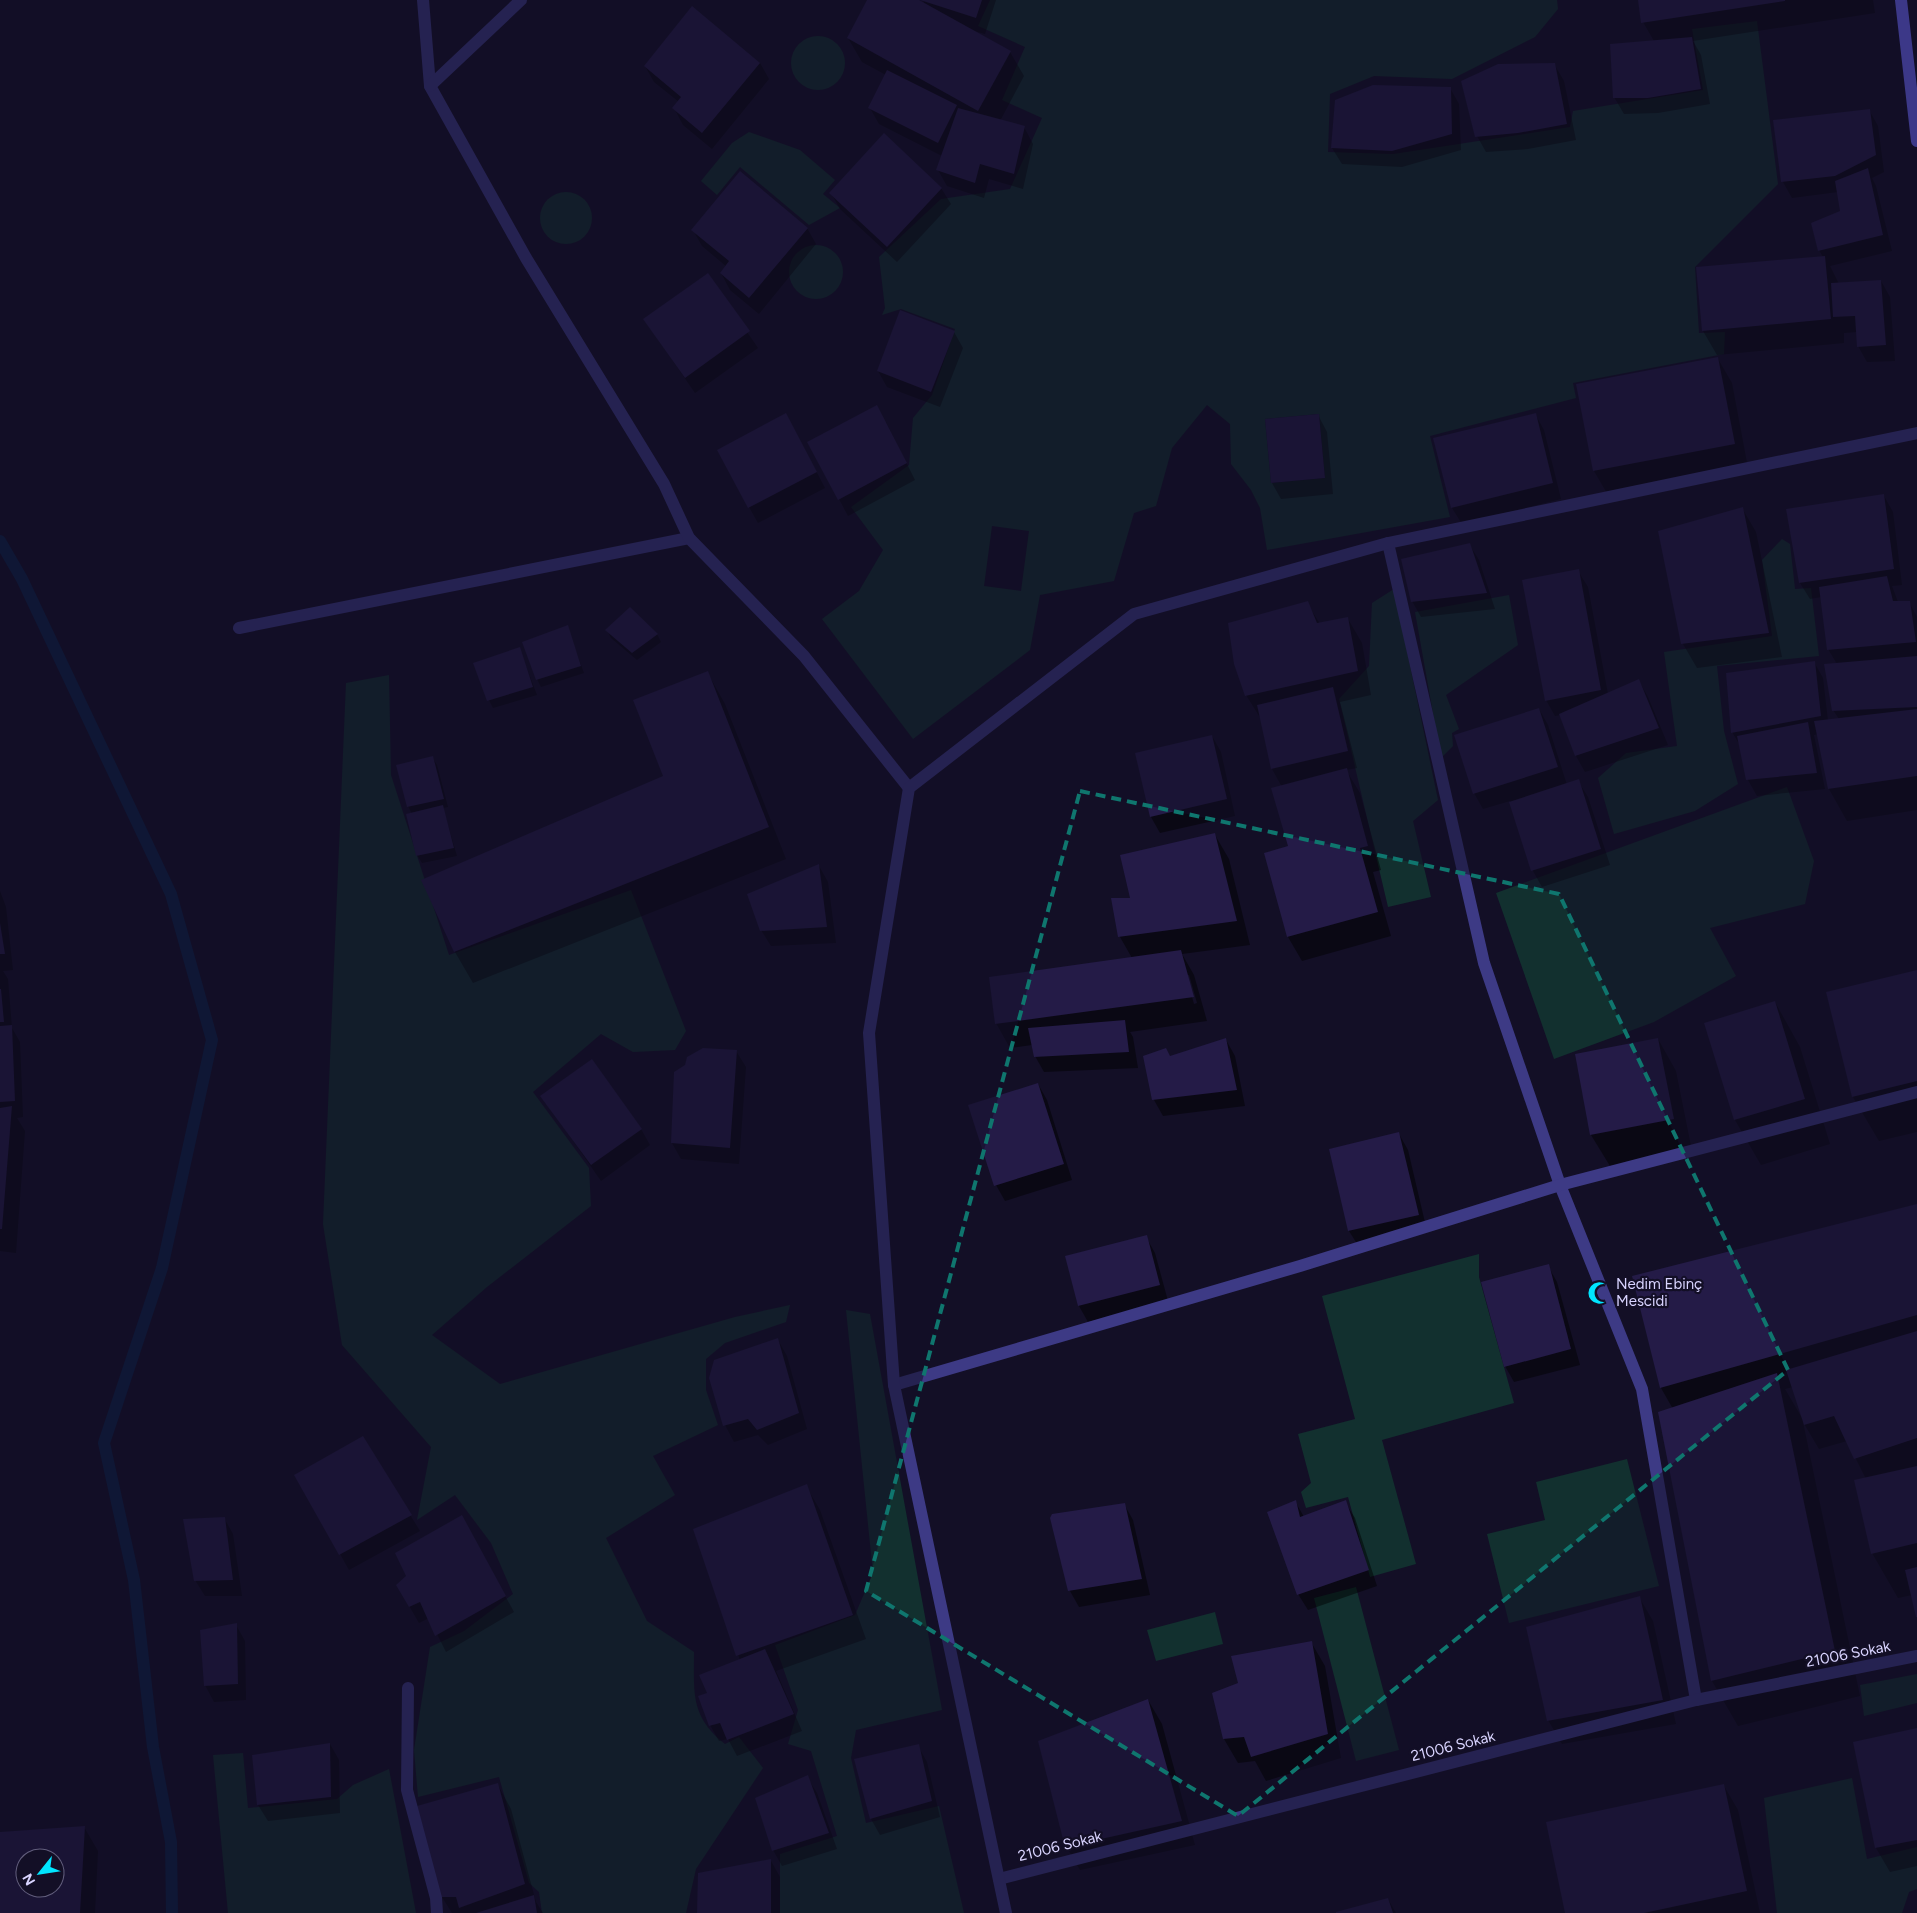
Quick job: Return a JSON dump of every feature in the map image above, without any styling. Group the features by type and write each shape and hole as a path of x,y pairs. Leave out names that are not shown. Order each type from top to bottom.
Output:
{"main road":[{"path":"1901,0 1917,141"}],"street":[{"path":"423,0 430,86 526,258 664,484 689,538 804,656 909,788"},
{"path":"430,86 521,0"},
{"path":"1006,1913 894,1385 869,1033 909,788 1134,614 1388,543 1917,433"},
{"path":"239,628 689,538"},
{"path":"1388,543 1484,963 1560,1185 1642,1389 1696,1700"},
{"path":"894,1385 1300,1266 1560,1185 1917,1092"},
{"name":"21006 Sokak","path":"999,1878 1696,1700 1917,1656"},
{"path":"408,1688 407,1790 436,1898 437,1913"}],"highlighted area":[{"path":"1080,791 1559,894 1788,1370 1238,1816 866,1591"}],"green space":[{"path":"990,0 1557,0 1558,9 1535,37 1452,79 1374,76 1330,94 1328,152 1393,154 1570,127 1573,111 1703,90 1692,29 1757,21 1778,184 1695,267 1699,333 1725,332 1724,354 1573,383 1576,398 1430,436 1450,517 1267,550 1260,508 1251,490 1231,464 1230,424 1207,405 1172,448 1156,506 1134,513 1114,581 1040,595 1030,650 913,739 822,619 859,591 883,550 851,507 909,465 913,418 932,395 955,329 901,309 882,315 885,308 879,257 941,199 1010,189 1042,118 1002,100 1025,47 978,26","holes":["1319,414 1325,478 1271,483 1265,419","992,526 1029,531 1021,591 984,586"]},
{"path":"818,36 828,38 837,44 843,53 845,63 843,73 837,82 828,88 818,90 808,88 799,82 793,73 791,63 793,53 799,44 808,38"},
{"path":"749,132 800,150 835,180 823,194 840,208 809,225 740,167 717,195 701,181 732,143"},
{"path":"561,192 571,192 585,199 592,213 592,223 585,237 571,244 561,244 551,240 544,233 540,223 540,213 544,203 551,196"},
{"path":"816,245 826,247 835,253 841,262 843,272 841,282 835,291 826,297 816,299 806,297 797,291 791,282 789,272 791,262 797,253 806,247"},
{"path":"1782,539 1790,544 1795,589 1811,588 1819,656 1717,666 1724,731 1738,784 1695,811 1614,834 1598,778 1626,753 1677,746 1664,652 1772,636 1762,560"},
{"path":"1394,589 1438,800 1413,821 1431,897 1388,907 1339,699 1369,666 1372,603"},
{"path":"1509,595 1518,645 1446,695 1459,729 1452,733 1453,746 1441,758 1415,612"},
{"path":"389,675 391,775 449,955 631,890 686,1031 675,1050 633,1052 601,1034 533,1092 589,1168 591,1206 487,1287 432,1335 500,1384 735,1317 790,1305 786,1322 725,1343 706,1359 706,1390 718,1425 653,1456 675,1495 606,1538 647,1621 694,1652 696,1703 705,1724 725,1744 739,1737 763,1768 696,1869 686,1913 542,1913 539,1892 529,1883 499,1777 418,1797 414,1750 430,1647 464,1631 513,1594 491,1543 455,1495 417,1520 431,1447 342,1345 323,1224 346,683"},
{"path":"1787,787 1814,861 1805,904 1710,928 1736,976 1654,1022 1554,1059 1496,893"},
{"path":"1479,1254 1479,1277 1514,1403 1382,1440 1416,1564 1370,1577 1348,1497 1306,1508 1301,1492 1311,1483 1298,1434 1355,1419 1322,1296"},
{"path":"846,1310 870,1314 942,1710 856,1730 851,1758 866,1823 939,1806 964,1913 780,1913 780,1854 837,1836 811,1751 788,1744 798,1710 775,1645 855,1615 873,1573"},
{"path":"1627,1459 1659,1586 1509,1623 1487,1534 1545,1520 1536,1482"},
{"path":"1356,1587 1399,1750 1356,1761 1314,1598"},
{"path":"1215,1612 1223,1644 1156,1661 1147,1630"},
{"path":"1917,1674 1917,1703 1864,1716 1860,1685"},
{"path":"243,1753 248,1808 337,1799 353,1785 389,1769 416,1913 228,1913 213,1755"},
{"path":"1852,1778 1867,1859 1917,1847 1917,1889 1909,1892 1902,1913 1777,1913 1764,1798"}],"building":[{"path":"867,0 919,0 1011,51 978,111 847,38"},
{"path":"920,0 982,0 976,18"},
{"path":"1638,0 1785,0 1785,1 1641,23"},
{"path":"692,6 760,63 702,133 672,108 681,97 644,66"},
{"path":"1692,37 1701,89 1648,98 1613,98 1610,44"},
{"path":"1555,63 1567,124 1518,133 1475,137 1461,81 1498,64"},
{"path":"887,70 957,105 938,143 868,108"},
{"path":"1373,85 1451,87 1452,134 1392,151 1331,148 1335,100"},
{"path":"958,108 1025,126 1014,174 980,164 975,183 936,170"},
{"path":"1870,109 1876,155 1835,176 1781,182 1773,120"},
{"path":"884,133 942,188 887,247 829,193"},
{"path":"1868,168 1883,235 1818,251 1811,223 1840,211 1835,181"},
{"path":"740,171 808,228 749,298 720,273 729,261 691,230"},
{"path":"1825,256 1831,319 1702,331 1696,267"},
{"path":"708,273 750,331 685,378 643,319"},
{"path":"1881,280 1886,345 1857,347 1855,316 1833,317 1831,283"},
{"path":"900,310 955,331 931,392 877,371"},
{"path":"1718,357 1735,444 1593,471 1576,384"},
{"path":"877,405 907,463 838,500 807,442"},
{"path":"786,413 817,472 748,508 717,450"},
{"path":"1536,413 1553,483 1451,508 1433,438"},
{"path":"1319,414 1325,478 1271,483 1265,419"},
{"path":"1884,494 1894,569 1799,583 1786,509"},
{"path":"1743,507 1769,633 1681,644 1658,531"},
{"path":"1470,543 1487,593 1411,602 1401,559"},
{"path":"1579,569 1601,690 1545,701 1522,580"},
{"path":"1887,576 1893,601 1910,601 1916,642 1827,650 1819,587"},
{"path":"1308,601 1317,623 1348,617 1358,671 1245,696 1234,664 1228,623"},
{"path":"630,607 658,634 632,653 605,630"},
{"path":"568,625 581,666 536,680 522,642"},
{"path":"520,647 533,687 487,701 473,663"},
{"path":"1917,656 1917,707 1832,711 1824,664"},
{"path":"1815,661 1821,716 1731,733 1726,673"},
{"path":"708,671 769,827 454,952 421,880 663,776 633,700"},
{"path":"1639,679 1659,728 1575,756 1559,714"},
{"path":"1333,687 1348,751 1271,769 1257,705"},
{"path":"1539,708 1558,767 1473,794 1454,735"},
{"path":"1917,709 1917,776 1828,789 1814,721"},
{"path":"1808,722 1817,773 1746,780 1737,736"},
{"path":"1212,735 1227,799 1150,817 1135,753"},
{"path":"433,756 444,799 407,807 396,765"},
{"path":"1347,768 1368,846 1360,848 1378,912 1287,937 1264,853 1288,846 1271,788"},
{"path":"1579,779 1601,849 1531,871 1509,802"},
{"path":"443,805 454,848 416,856 406,814"},
{"path":"1215,833 1237,921 1118,937 1111,898 1130,898 1120,855"},
{"path":"819,864 827,927 760,931 747,894"},
{"path":"0,923 5,954 0,954"},
{"path":"1181,950 1194,997 995,1024 989,977"},
{"path":"1917,970 1917,1081 1852,1097 1826,992"},
{"path":"1,989 4,1022 0,1022"},
{"path":"1775,1001 1805,1099 1734,1120 1704,1023"},
{"path":"1125,1020 1129,1052 1034,1057 1028,1028"},
{"path":"12,1025 15,1101 0,1102 0,1026"},
{"path":"1226,1038 1237,1090 1152,1100 1143,1056 1166,1048 1170,1056"},
{"path":"1658,1038 1674,1119 1590,1135 1575,1054"},
{"path":"703,1048 737,1050 730,1148 671,1143 674,1072 685,1065 687,1057"},
{"path":"592,1059 642,1129 591,1165 540,1096"},
{"path":"1038,1083 1064,1164 994,1186 968,1105"},
{"path":"12,1106 2,1229 0,1229 0,1108"},
{"path":"1399,1132 1419,1215 1348,1231 1329,1149"},
{"path":"1917,1204 1917,1315 1660,1388 1632,1276"},
{"path":"1147,1235 1160,1285 1078,1306 1065,1256"},
{"path":"1549,1264 1571,1349 1504,1367 1481,1282"},
{"path":"1917,1331 1917,1438 1854,1459 1834,1416 1804,1425 1786,1370"},
{"path":"778,1338 799,1413 757,1430 748,1419 723,1426 709,1378 714,1360"},
{"path":"1777,1373 1835,1651 1711,1681 1658,1412"},
{"path":"363,1436 412,1515 339,1555 294,1475"},
{"path":"1917,1466 1917,1543 1871,1554 1854,1480"},
{"path":"807,1484 853,1615 736,1656 693,1529"},
{"path":"1296,1500 1300,1517 1346,1500 1369,1570 1297,1595 1267,1512"},
{"path":"1125,1503 1142,1579 1068,1591 1050,1518 1052,1514"},
{"path":"462,1515 506,1596 435,1636 420,1602 409,1607 396,1585 406,1576 395,1553"},
{"path":"225,1517 233,1580 194,1581 183,1519"},
{"path":"1917,1567 1917,1617 1916,1617 1905,1570"},
{"path":"1640,1596 1663,1700 1547,1721 1526,1627"},
{"path":"237,1623 238,1684 204,1686 200,1630"},
{"path":"1312,1641 1328,1734 1251,1757 1244,1737 1223,1739 1212,1693 1238,1683 1231,1656"},
{"path":"765,1649 794,1714 727,1740 720,1723 709,1726 698,1696 707,1693 699,1675"},
{"path":"1148,1699 1182,1821 1065,1847 1038,1741"},
{"path":"1917,1728 1917,1840 1875,1848 1853,1742"},
{"path":"330,1743 331,1797 257,1805 252,1755"},
{"path":"919,1744 932,1801 870,1819 854,1759"},
{"path":"808,1775 829,1833 772,1851 755,1798"},
{"path":"498,1783 525,1884 459,1908 456,1897 441,1897 417,1806"},
{"path":"1724,1784 1747,1891 1644,1913 1565,1913 1546,1822"},
{"path":"85,1826 80,1913 0,1913 0,1832"},
{"path":"771,1859 771,1913 697,1913 698,1873"},
{"path":"534,1895 537,1913 476,1913"},
{"path":"1388,1898 1393,1913 1336,1913 1336,1912"}],"waterway":[{"path":"0,541 22,579 171,894 212,1040 162,1268 104,1443 134,1580 153,1747 171,1842 172,1913"}],"place":[{"name":"Nedim Ebinç Mescidi","path":"1599,1293"}]}
